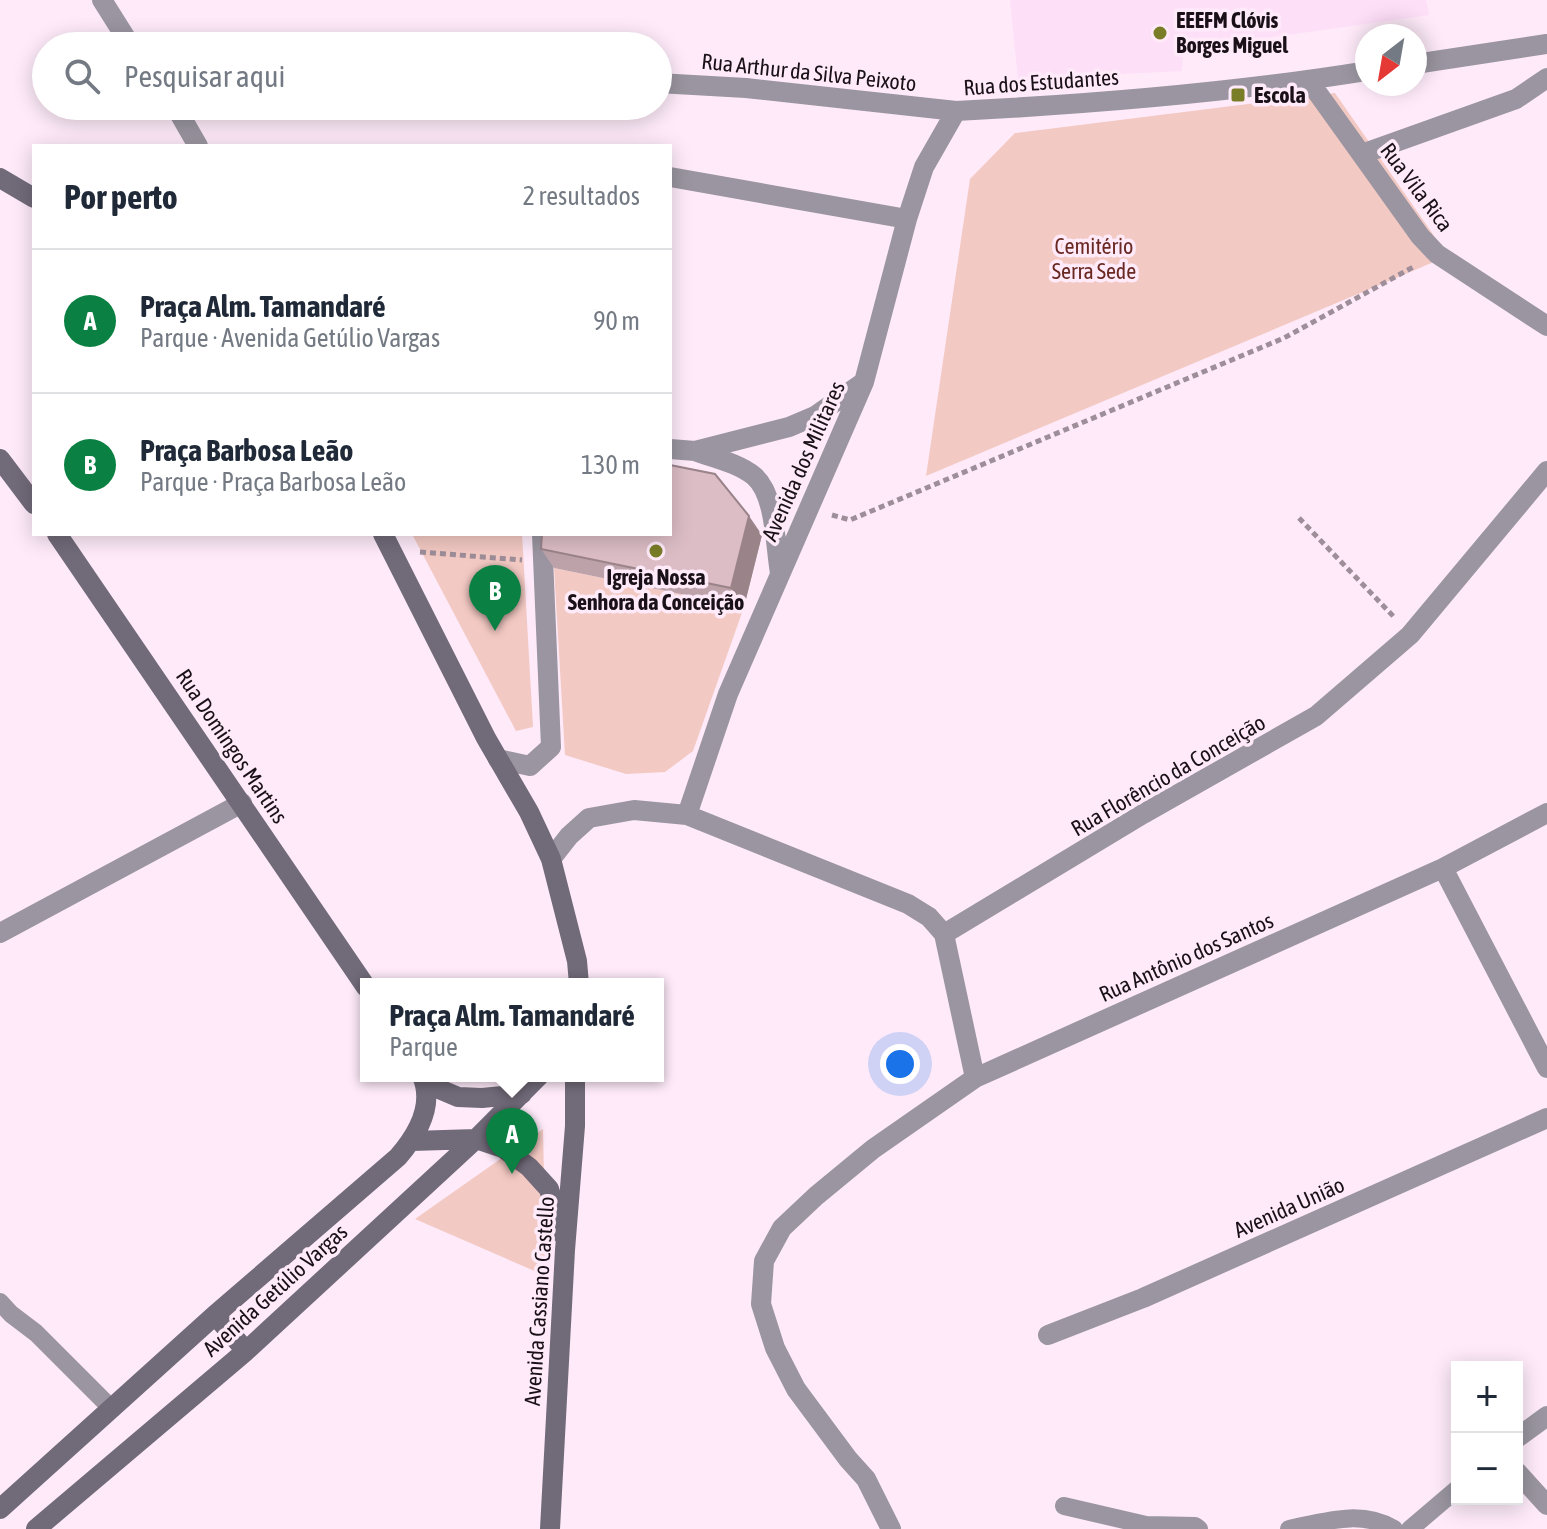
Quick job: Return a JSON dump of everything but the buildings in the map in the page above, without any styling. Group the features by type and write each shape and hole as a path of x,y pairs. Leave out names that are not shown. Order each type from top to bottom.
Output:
{"street":[{"path":"102,0 122,32"},
{"path":"1427,62 1547,44"},
{"name":"Rua dos Estudantes","path":"864,382 924,167 956,111 1085,104 1309,81 1355,73"},
{"path":"1362,154 1516,99 1547,78"},
{"name":"Rua Vila Rica","path":"1309,81 1420,236 1437,254 1547,326"},
{"name":"Rua Arthur da Silva Peixoto","path":"672,84 746,88 956,111"},
{"path":"183,120 197,144"},
{"path":"672,177 907,219"},
{"path":"0,178 32,197"},
{"name":"Avenida dos Militares","path":"672,449 695,451 789,427 815,416 864,382"},
{"name":"Avenida dos Militares","path":"687,815 728,694 864,382"},
{"path":"695,451 752,474 763,486 770,503 780,573"},
{"path":"0,459 32,501"},
{"name":"Rua Florêncio da Conceição","path":"944,934 1143,814 1316,716 1410,635 1547,471"},
{"name":"Rua Domingos Martins","path":"58,536 360,978"},
{"path":"498,759 530,766 551,747 542,536"},
{"path":"387,542 551,859 578,978"},
{"path":"0,933 242,803"},
{"path":"551,859 569,836 589,818 634,810 687,815 908,904 929,917 944,934 975,1078"},
{"name":"Rua Antônio dos Santos","path":"891,1529 866,1479 796,1389 775,1348 761,1304 764,1261 782,1228 873,1149 975,1078 1443,868 1547,813"},
{"path":"1443,868 1547,1068"},
{"name":"Avenida Getúlio Vargas","path":"0,1509 215,1315 370,1182 412,1141 426,1104 423,1082"},
{"path":"429,1082 458,1097 522,1094"},
{"name":"Avenida Getúlio Vargas","path":"36,1529 246,1351 476,1139 533,1082"},
{"name":"Avenida Cassiano Castello","path":"550,1529 575,1126 575,1082"},
{"name":"Avenida União","path":"1048,1335 1143,1298 1547,1118"},
{"path":"412,1141 476,1139 503,1148 529,1167 549,1189 565,1250"},
{"path":"215,1315 246,1351"},
{"path":"1523,1434 1547,1416"},
{"path":"1523,1479 1547,1505"}],"lane":[{"path":"0,1302 36,1333 112,1409"},
{"path":"1410,1529 1451,1494"},
{"path":"1064,1506 1105,1518 1146,1525 1195,1526 1199,1529"},
{"path":"1289,1529 1340,1519 1365,1518 1383,1522 1394,1529"}],"path":[{"path":"808,509 850,520 1284,338 1437,254"},
{"path":"1299,518 1410,635"},
{"path":"387,542 543,561"}],"shaded area":[{"name":"EEEFM Clóvis Borges Miguel","path":"1010,0 1426,0 1429,15 1183,50 1182,71 1018,79"}],"green space":[{"name":"Cemitério Serra Sede","path":"1335,93 1448,256 926,476 970,179 1015,133"},
{"path":"413,536 522,536 533,727 516,731"},
{"path":"554,568 744,607 693,751 665,772 626,774 565,755"},
{"path":"543,1129 546,1276 415,1219"}],"place":[{"name":"EEEFM Clóvis Borges Miguel","path":"1160,33"},
{"name":"Escola","path":"1238,95"},
{"name":"Igreja Nossa Senhora da Conceição","path":"656,551"},
{"name":"Praça Barbosa Leão","path":"495,631"},
{"name":"Praça Alm. Tamandaré","path":"512,1174"}]}
